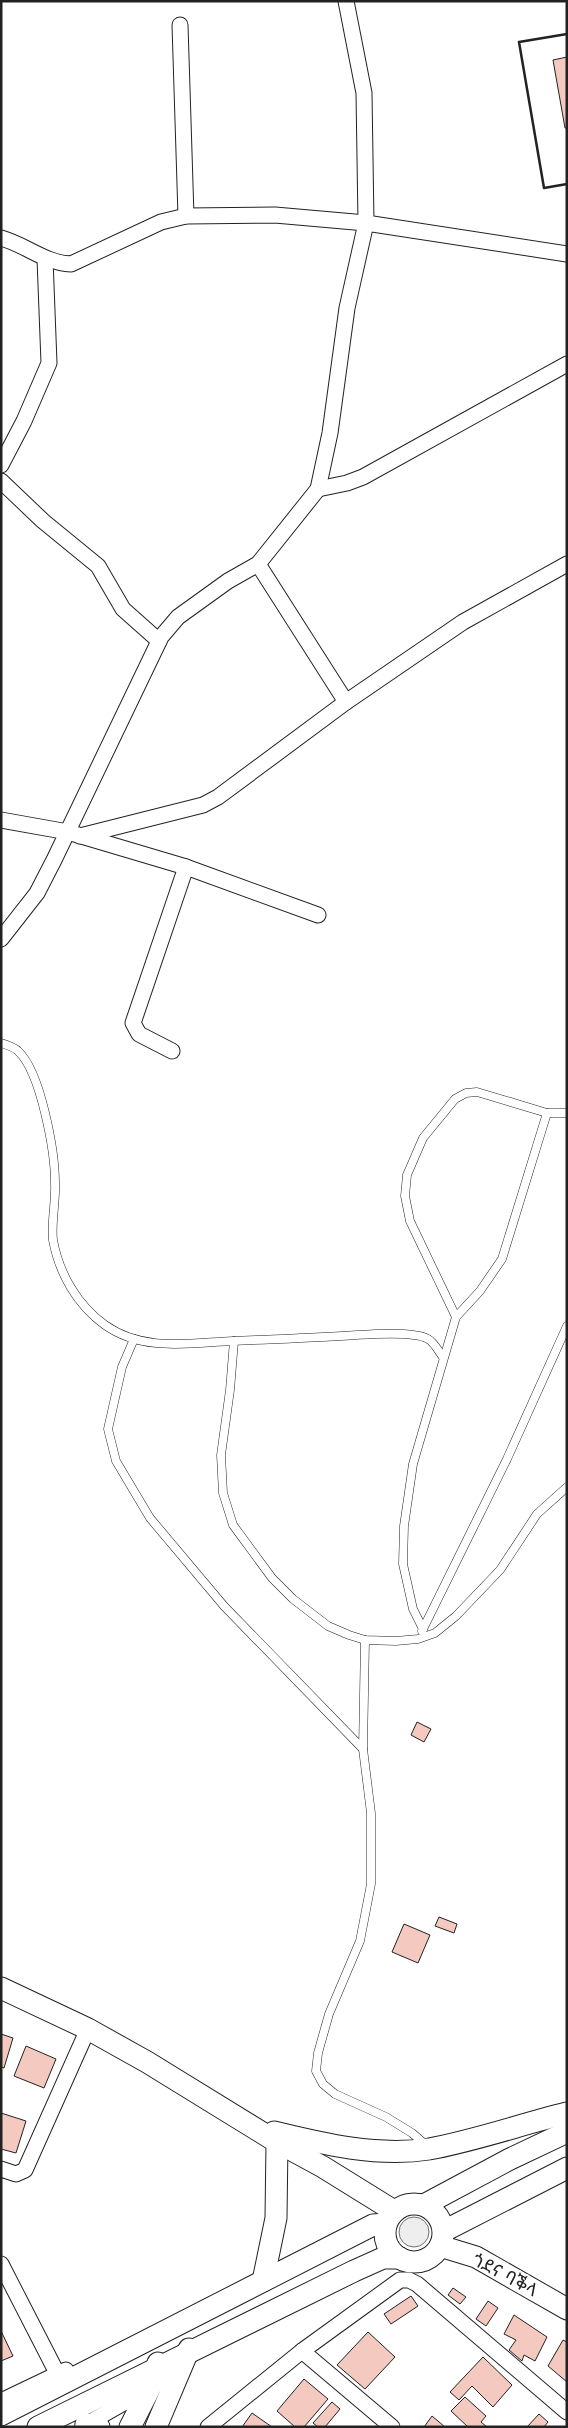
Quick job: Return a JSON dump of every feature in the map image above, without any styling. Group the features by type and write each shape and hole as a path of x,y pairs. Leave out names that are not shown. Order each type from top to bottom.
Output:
{"main road":[{"path":"1,1988 88,2029 175,2078 277,2142 323,2167 390,2217"},
{"path":"252,2126 344,2147 403,2151 430,2148 567,2113"},
{"path":"1,2415 170,2331 263,2281 390,2217 408,2204 424,2205 510,2159 567,2132"},
{"path":"263,2281 277,2212 277,2142"},
{"path":"390,2217 386,2240 394,2254 409,2261 427,2259 442,2239 567,2168"},
{"path":"424,2205 436,2214 442,2239"},
{"name":"ጎደና ባቕላ","path":"442,2239 567,2309"},
{"path":"38,2427 152,2379 354,2271 383,2258 400,2258"},
{"path":"156,2427 203,2313"},
{"path":"130,2427 152,2379 170,2331"}],"street":[{"path":"1,939 37,893 74,834 159,641 178,618 228,581 258,564 318,489 330,433 347,308 366,223 364,93 346,1"},
{"path":"180,24 186,216"},
{"path":"1,238 18,243 45,259 58,264 71,264 161,222 186,216 275,215 366,223 567,254"},
{"path":"1,465 24,421 49,363 45,259"},
{"path":"318,489 347,483 363,477 567,364"},
{"path":"1,481 43,521 98,566 123,609 159,641"},
{"path":"258,564 346,702"},
{"path":"74,834 202,805 218,797 346,702 464,622 567,564"},
{"path":"1,820 74,834 186,867 318,915"},
{"path":"172,1051 139,1034 133,1024 186,867"},
{"path":"1,2170 16,2174 25,2170 88,2029"},
{"path":"1,2264 57,2373"},
{"path":"208,2427 302,2351 400,2280 409,2280 417,2284 567,2412"},
{"path":"302,2351 392,2427"},
{"path":"1,2401 57,2373 76,2368 80,2376"},
{"path":"89,2426 152,2379"}],"lane":[{"path":"1,1043 17,1049 27,1061 37,1086 53,1153 55,1183 53,1238 60,1265 74,1292 88,1311 107,1326 134,1339 163,1345 380,1333 411,1335 428,1339 443,1356"},
{"path":"456,1317 410,1221 405,1196 407,1175 423,1138 455,1099 466,1093 477,1092 547,1113 567,1113"},
{"path":"423,1629 413,1609 403,1564 404,1526 413,1464 443,1356 456,1317 480,1291 502,1259 547,1113"},
{"path":"418,1639 507,1459 567,1326"},
{"path":"134,1339 122,1367 108,1429 116,1461 150,1518 224,1606 364,1749"},
{"path":"234,1341 230,1390 221,1455 223,1493 233,1525 272,1578 293,1599 328,1626 365,1640 418,1639 435,1633 476,1596 500,1570 537,1514 567,1487"},
{"path":"365,1640 364,1749 371,1814 372,1861 367,1908 360,1941 329,2014 318,2053 316,2071 323,2084 335,2094 386,2117 412,2133 430,2148"}],"shaded area":[{"path":"414,2217 424,2222 429,2232 424,2242 414,2247 404,2242 399,2232 404,2222"}],"building":[{"path":"567,57 567,128 565,128 553,60"},
{"path":"417,1722 431,1729 424,1742 411,1735"},
{"path":"439,1917 457,1924 454,1933 435,1926"},
{"path":"404,1924 430,1935 418,1963 392,1952"},
{"path":"1,2034 13,2038 4,2068 1,2067"},
{"path":"26,2046 56,2059 44,2088 14,2076"},
{"path":"1,2113 26,2121 16,2153 1,2149"},
{"path":"453,2288 466,2297 460,2304 448,2295"},
{"path":"411,2296 418,2306 391,2324 384,2314"},
{"path":"488,2301 498,2308 486,2326 476,2319"},
{"path":"514,2315 547,2337 535,2361 524,2355 522,2361 509,2350 516,2340 504,2334"},
{"path":"1,2331 13,2356 1,2361"},
{"path":"368,2332 395,2357 365,2389 337,2365"},
{"path":"563,2340 567,2342 567,2382 548,2366"},
{"path":"483,2357 512,2385 493,2407 472,2386 459,2400 450,2392"},
{"path":"304,2379 328,2399 304,2427 295,2427 277,2411"},
{"path":"465,2397 486,2416 481,2422 487,2427 468,2427 451,2411"},
{"path":"332,2402 340,2409 325,2427 318,2427 313,2423"},
{"path":"252,2413 272,2427 242,2427"},
{"path":"539,2414 548,2422 544,2427 527,2427"},
{"path":"432,2416 445,2427 424,2427"}],"wall":[{"path":"567,34 519,42 544,188 567,184"}]}
